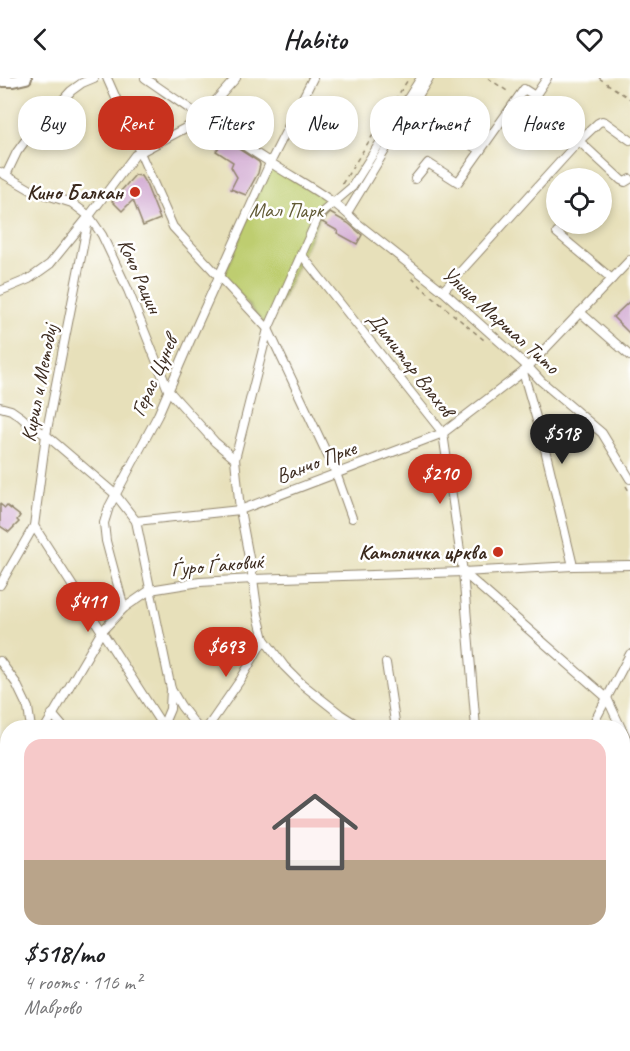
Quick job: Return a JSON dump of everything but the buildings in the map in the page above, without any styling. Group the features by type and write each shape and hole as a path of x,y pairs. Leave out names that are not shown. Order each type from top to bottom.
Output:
{"main road":[{"path":"0,81 26,78"}],"street":[{"path":"3,174 25,141 71,91 94,78"},
{"path":"107,78 173,227 268,329 336,473 352,518"},
{"name":"Улица Маршал Тито","path":"146,78 186,106"},
{"path":"220,96 236,78"},
{"name":"Герас Цунев","path":"124,608 106,541 104,524 115,494 158,415 270,163 313,78"},
{"path":"349,720 302,684 284,666 264,639 240,510 235,459 268,329 320,215 331,201 352,187 421,78"},
{"path":"417,96 429,78"},
{"path":"519,96 524,89 535,96 546,78"},
{"path":"415,179 428,163 458,182 502,121"},
{"path":"585,135 602,121 630,140"},
{"path":"0,291 41,272 50,264 139,152 186,128"},
{"path":"585,147 621,180 625,182 630,179"},
{"name":"Улица Маршал Тито","path":"250,150 331,201 443,291 525,370 602,433 627,481"},
{"path":"347,213 385,150"},
{"path":"443,291 571,150"},
{"name":"Кочо Рацин","path":"3,174 31,190 72,203 89,216 102,235 128,290 168,390 215,442 235,459"},
{"name":"Кирил и Методиј","path":"0,585 34,526 46,435 89,216"},
{"path":"558,234 612,279"},
{"name":"Димитар Влахов","path":"301,254 443,433 463,572 475,720"},
{"name":"Ванчо Прке","path":"136,521 240,510 443,433 525,370 630,260"},
{"path":"580,312 630,356"},
{"path":"525,370 573,566"},
{"path":"0,408 10,410 46,435 115,494 136,521 171,689 170,709 166,720"},
{"path":"34,526 159,720"},
{"name":"Ѓуро Ѓаковиќ","path":"49,720 102,631 124,608 150,590 200,582 253,579 630,565"},
{"path":"463,572 607,698 618,720"},
{"path":"213,720 241,680 264,639"},
{"path":"595,720 630,654"},
{"path":"0,661 16,683 28,708 30,720"},
{"path":"386,663 395,720"},
{"path":"171,689 192,720"},
{"path":"52,714 57,720"}],"path":[{"path":"331,201 330,193 344,182 409,78"},
{"path":"488,78 515,96"},
{"path":"599,78 630,99"},
{"path":"413,279 489,344"},
{"path":"627,481 630,493"}],"green space":[{"name":"Мал Парк","path":"270,163 328,199 268,329 224,276"}],"place":[{"name":"Кино Балкан","path":"135,192"},
{"name":"Католичка црква","path":"498,552"}]}
